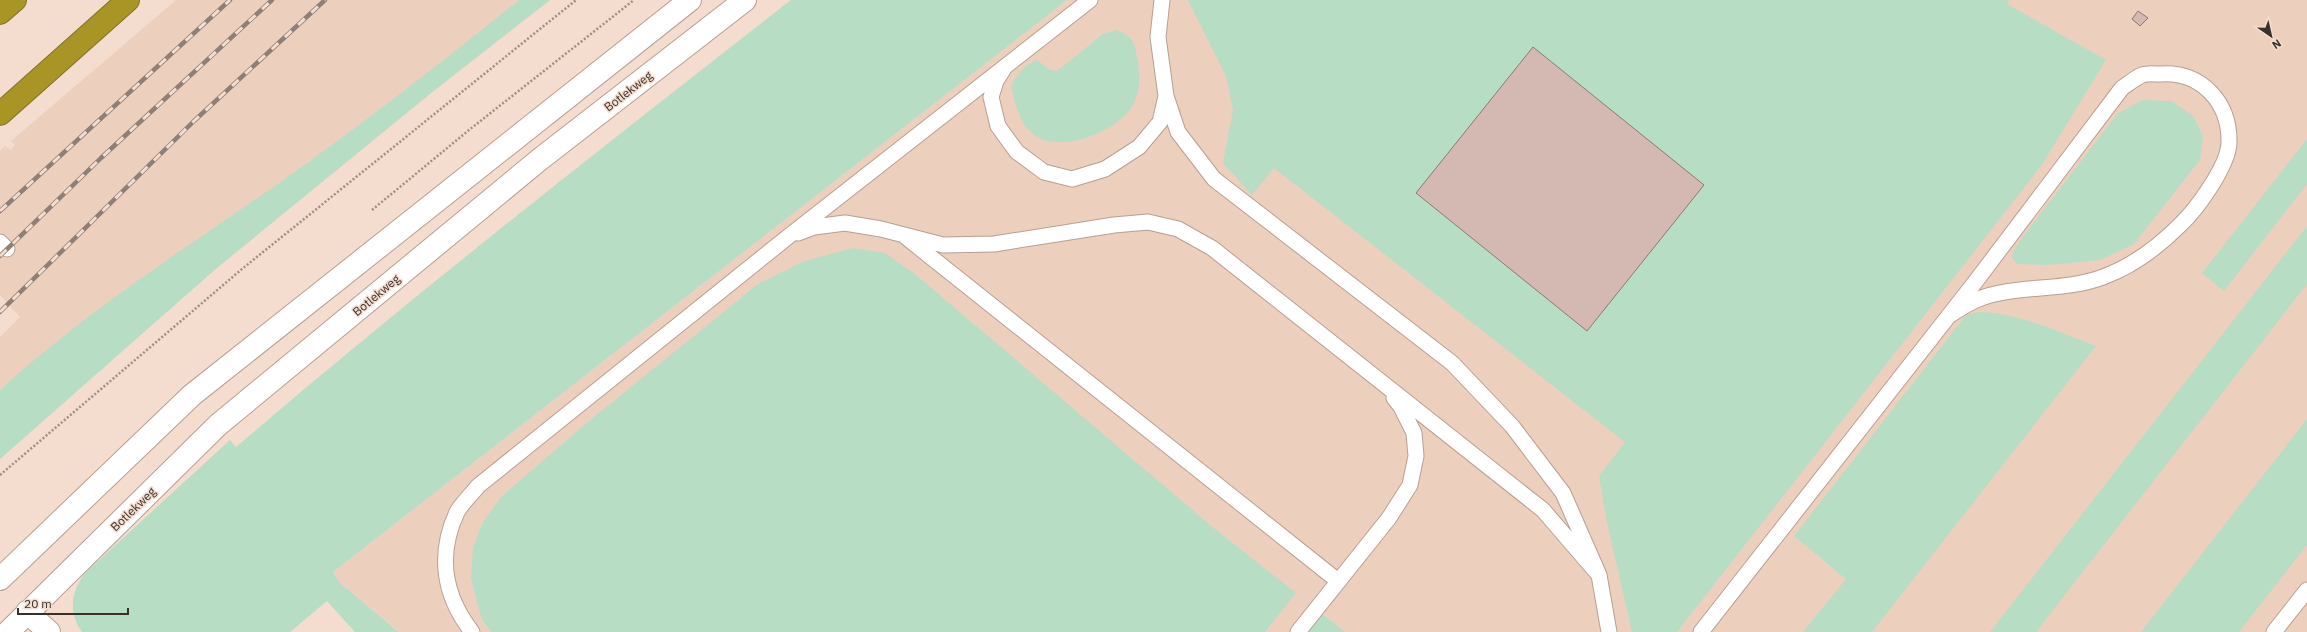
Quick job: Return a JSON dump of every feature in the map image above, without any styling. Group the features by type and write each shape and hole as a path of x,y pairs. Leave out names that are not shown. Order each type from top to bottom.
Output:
{"highway":[{"path":"0,13 15,0"},
{"path":"0,114 128,0"}],"street":[{"path":"0,579 192,395 690,0"},
{"name":"Botlekweg","path":"8,632 218,426 540,160 745,0"},
{"path":"27,612 50,632"}],"lane":[{"path":"472,632 460,617 448,584 445,566 449,535 458,511 478,486 789,236 1090,0"},
{"path":"1162,0 1158,37 1166,96 1178,132 1214,179 1452,364 1512,426 1563,493 1599,575 1609,632"},
{"path":"1007,65 996,81 991,97 998,126 1017,152 1044,172 1072,179 1105,169 1139,147 1160,122 1166,96"},
{"path":"1701,632 1950,315 2122,88 2142,75 2169,73 2189,76 2210,90 2224,111 2229,144 2217,179 2181,224 2144,256 2103,277 2046,289 2001,293 1976,300 1950,315"},
{"path":"789,236 814,227 845,223 943,245 994,244 1114,225 1148,222 1178,229 1212,248 1543,510 1599,575"},
{"path":"903,235 1338,581"},
{"path":"1298,632 1389,518 1410,485 1416,456 1414,433 1401,407 1378,378"},
{"path":"2274,632 2307,590"}],"path":[{"path":"0,475 242,268 576,0"}],"shaded area":[{"path":"176,0 550,0 431,93 218,267 0,415 0,337 20,317 0,295 0,151 5,146 10,150 15,145 11,141"},
{"path":"1067,0 2307,0 2307,632 400,632 339,582 333,572"}],"green space":[{"path":"519,0 550,0 431,93 218,267 0,459 0,390 65,335 99,309 337,141"},
{"path":"791,0 1067,0 333,572 339,582 399,632 355,632 327,601 290,632 82,632 75,617 73,602 77,587 85,573 230,440 236,447 442,276"},
{"path":"1188,0 2009,0 2007,4 2106,60 2041,166 1677,632 1632,632 1607,522 1599,476 1625,442 1274,168 1252,195 1223,163 1233,110 1226,76"},
{"path":"1115,30 1125,34 1132,40 1135,47 1138,64 1138,92 1134,103 1127,113 1117,122 1104,130 1075,141 1047,141 1030,132 1019,114 1011,86 1019,74 1025,67 1037,60 1050,70 1057,71 1103,34"},
{"path":"2143,100 2171,101 2193,116 2203,136 2200,160 2134,244 2100,260 2048,265 2017,264 2012,258 2014,250 2021,239 2118,113"},
{"path":"2307,139 2307,184 2224,291 2202,273"},
{"path":"2307,226 2307,284 2036,632 1990,632"},
{"path":"853,248 885,253 915,274 1216,530 1296,593 1265,632 492,632 482,620 471,579 473,547 483,522 502,496 583,426 758,284 805,261"},
{"path":"1980,312 1995,313 2039,324 2096,346 1872,632 1803,632 1846,579 1794,536 1966,315"},
{"path":"2307,419 2307,545 2239,632 2141,632"},
{"path":"1322,614 1345,632 1308,632"}],"building":[{"path":"2138,11 2148,18 2140,26 2132,19"},
{"path":"1533,47 1704,185 1587,331 1416,193"}],"railway":[{"path":"0,211 230,0"},
{"path":"0,256 101,158 272,0"},
{"path":"0,312 194,121 325,0"}]}
